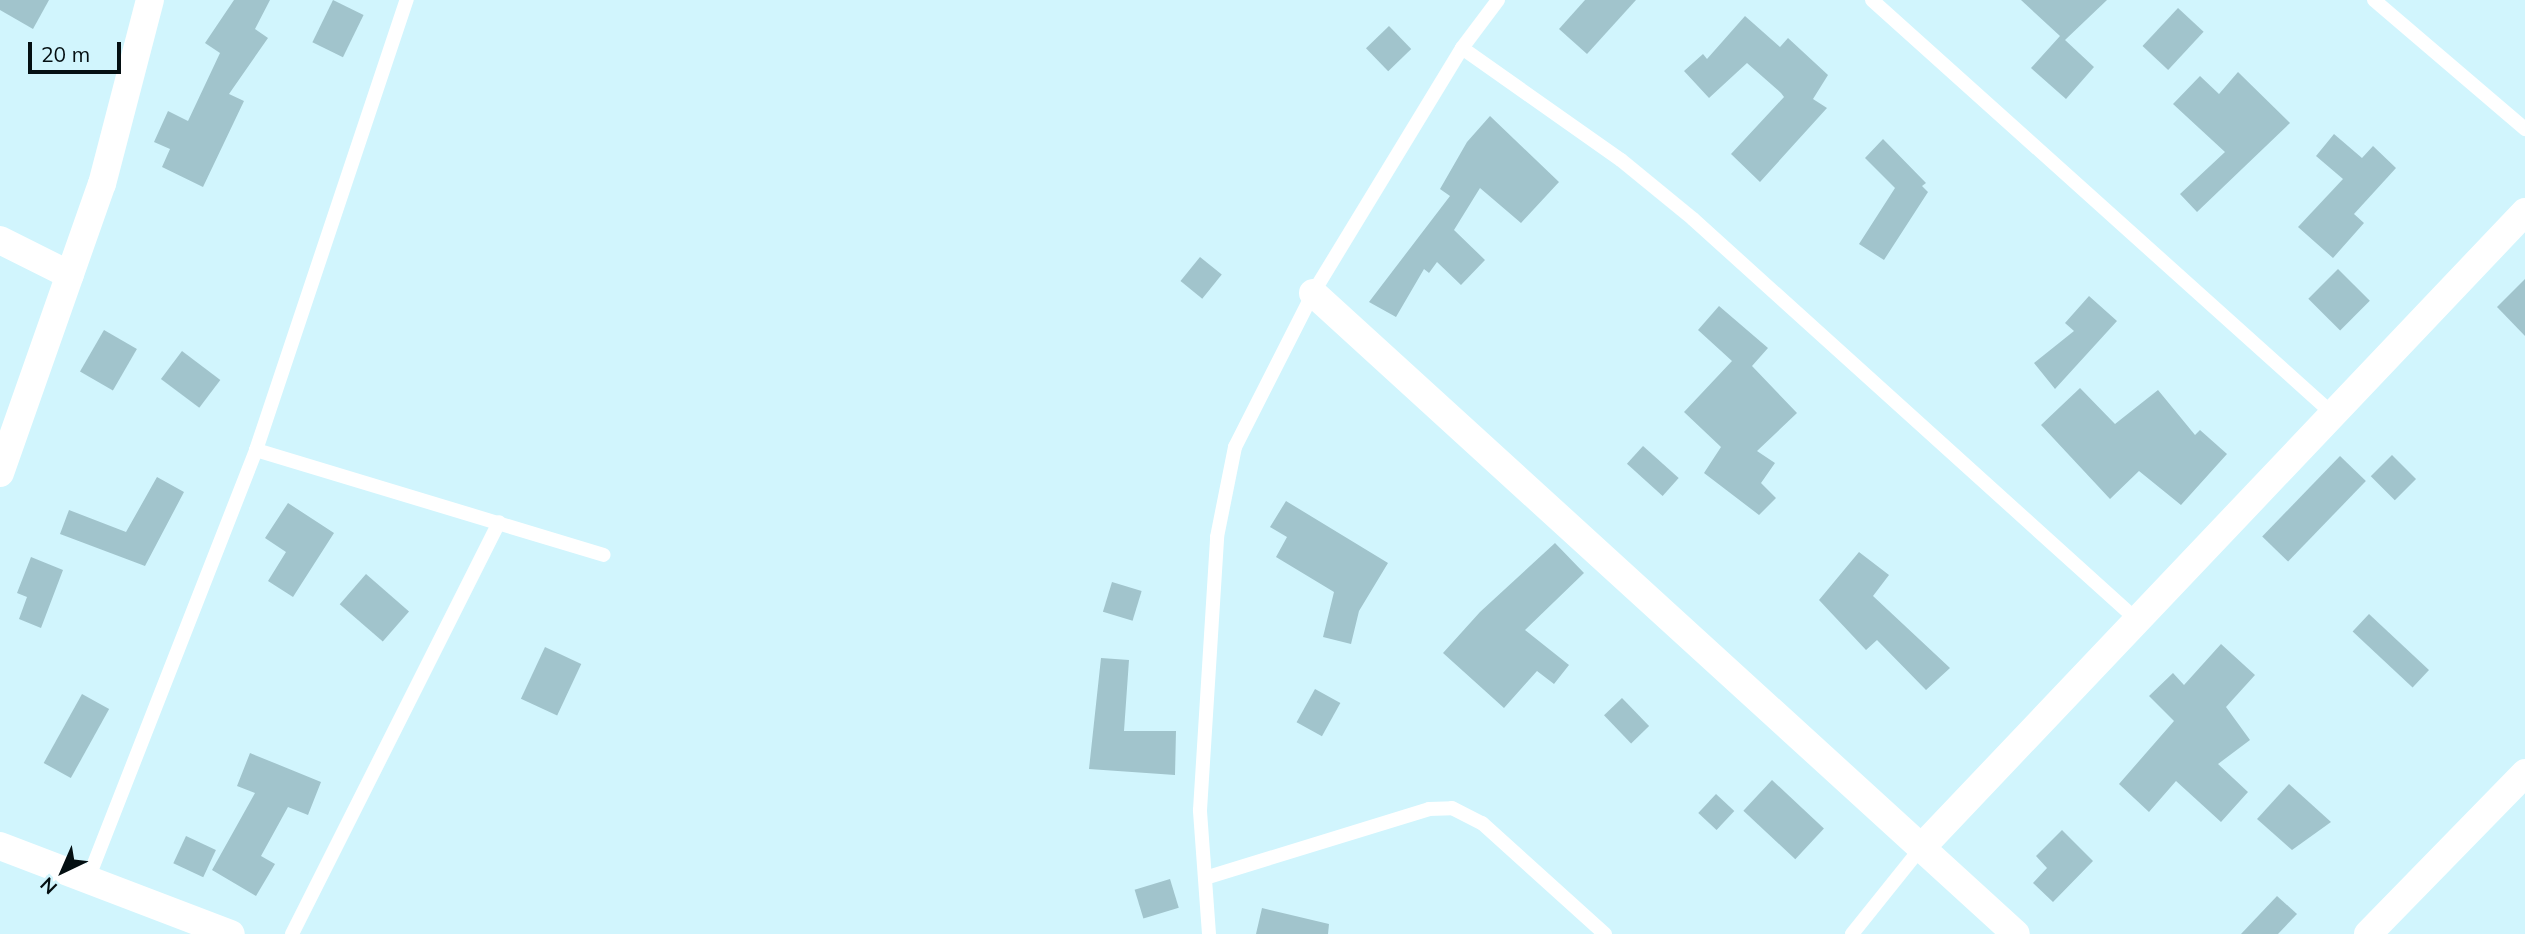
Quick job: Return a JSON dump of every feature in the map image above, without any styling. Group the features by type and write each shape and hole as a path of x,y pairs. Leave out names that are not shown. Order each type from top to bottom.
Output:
{"street":[{"path":"0,473 102,184 150,0"},
{"path":"1921,848 2525,212"},
{"path":"0,240 70,275"},
{"path":"1313,293 2016,934"},
{"path":"2368,934 2525,773"},
{"path":"0,846 231,934"}],"lane":[{"path":"88,879 256,450 407,0"},
{"path":"1209,934 1200,810 1217,537 1235,447 1313,293 1462,48 1497,0"},
{"path":"1872,0 2334,415"},
{"path":"2374,0 2525,128"},
{"path":"1462,48 1621,160 1693,219 2138,621"},
{"path":"256,450 604,555"},
{"path":"292,934 499,522"},
{"path":"1205,878 1429,809 1452,808 1482,822 1605,934"},
{"path":"1852,934 1921,848"}],"building":[{"path":"0,0 49,0 33,29 0,10"},
{"path":"234,0 270,0 255,29 268,38 229,94 244,101 203,187 162,167 170,149 154,142 168,111 188,121 220,53 205,43"},
{"path":"333,0 364,15 343,57 312,42"},
{"path":"1585,0 1636,0 1587,54 1559,29"},
{"path":"2021,0 2107,0 2065,40 2094,67 2066,99 2031,68 2060,36"},
{"path":"2178,8 2204,32 2168,70 2143,46"},
{"path":"1745,16 1780,47 1788,38 1828,75 1813,99 1827,108 1760,182 1731,154 1784,97 1747,63 1709,98 1684,71 1703,54 1707,59"},
{"path":"1389,26 1411,49 1388,71 1366,48"},
{"path":"2238,72 2290,123 2197,212 2180,194 2225,152 2173,104 2200,76 2219,94"},
{"path":"1490,116 1559,182 1521,223 1480,188 1454,230 1485,260 1461,285 1437,262 1429,273 1424,269 1396,317 1369,302 1450,196 1440,189 1467,142"},
{"path":"2334,134 2362,158 2373,146 2396,168 2354,214 2364,223 2333,258 2298,227 2343,179 2316,156"},
{"path":"1883,139 1926,183 1922,186 1928,192 1884,260 1859,244 1895,188 1865,158"},
{"path":"1200,257 1222,275 1202,299 1180,281"},
{"path":"2338,269 2370,301 2340,331 2308,299"},
{"path":"2525,279 2525,336 2497,307"},
{"path":"2089,296 2117,321 2055,389 2034,363 2074,331 2065,323"},
{"path":"1719,306 1768,348 1752,366 1797,413 1757,451 1775,463 1761,483 1776,498 1759,515 1704,473 1721,447 1684,412 1732,361 1698,330"},
{"path":"104,330 137,349 113,391 80,372"},
{"path":"182,351 220,380 199,408 161,379"},
{"path":"2080,388 2115,424 2158,390 2195,435 2200,430 2227,454 2181,505 2139,471 2110,499 2041,425"},
{"path":"1643,446 1679,478 1663,496 1627,464"},
{"path":"2392,455 2416,479 2395,500 2371,476"},
{"path":"2340,456 2366,481 2288,562 2262,537"},
{"path":"157,477 184,492 145,566 60,534 69,510 126,532"},
{"path":"1286,501 1388,563 1359,611 1351,644 1323,637 1334,592 1276,557 1287,537 1270,527"},
{"path":"288,503 334,533 293,597 268,581 286,552 265,538"},
{"path":"1555,543 1584,573 1525,630 1569,665 1554,684 1537,671 1504,708 1443,653 1480,612"},
{"path":"1859,552 1889,575 1873,596 1950,668 1926,690 1877,640 1866,650 1819,600"},
{"path":"31,557 63,570 41,628 19,619 27,597 17,593"},
{"path":"366,574 409,611 383,642 340,604"},
{"path":"1112,582 1142,591 1133,621 1103,612"},
{"path":"2369,614 2429,670 2413,687 2353,632"},
{"path":"2221,644 2255,675 2226,707 2250,740 2218,764 2248,792 2221,822 2176,781 2149,812 2119,784 2174,721 2149,696 2173,673 2184,685"},
{"path":"545,647 581,664 557,716 521,699"},
{"path":"1101,658 1129,660 1124,731 1176,731 1175,775 1089,769"},
{"path":"1315,689 1340,703 1322,736 1297,722"},
{"path":"82,694 109,709 71,778 44,763"},
{"path":"1622,698 1649,726 1631,743 1604,715"},
{"path":"250,753 321,782 308,815 288,807 261,856 275,864 256,896 212,870 255,793 237,786"},
{"path":"1772,780 1824,828 1795,859 1743,811"},
{"path":"2289,784 2331,822 2292,850 2257,819"},
{"path":"1716,794 1734,811 1717,830 1698,813"},
{"path":"2062,830 2093,861 2053,902 2033,883 2047,868 2036,856"},
{"path":"186,836 216,850 203,877 173,863"},
{"path":"1170,879 1179,908 1143,919 1135,890"},
{"path":"2277,896 2297,914 2278,934 2241,934"},
{"path":"1262,908 1329,924 1328,934 1256,934"}]}
